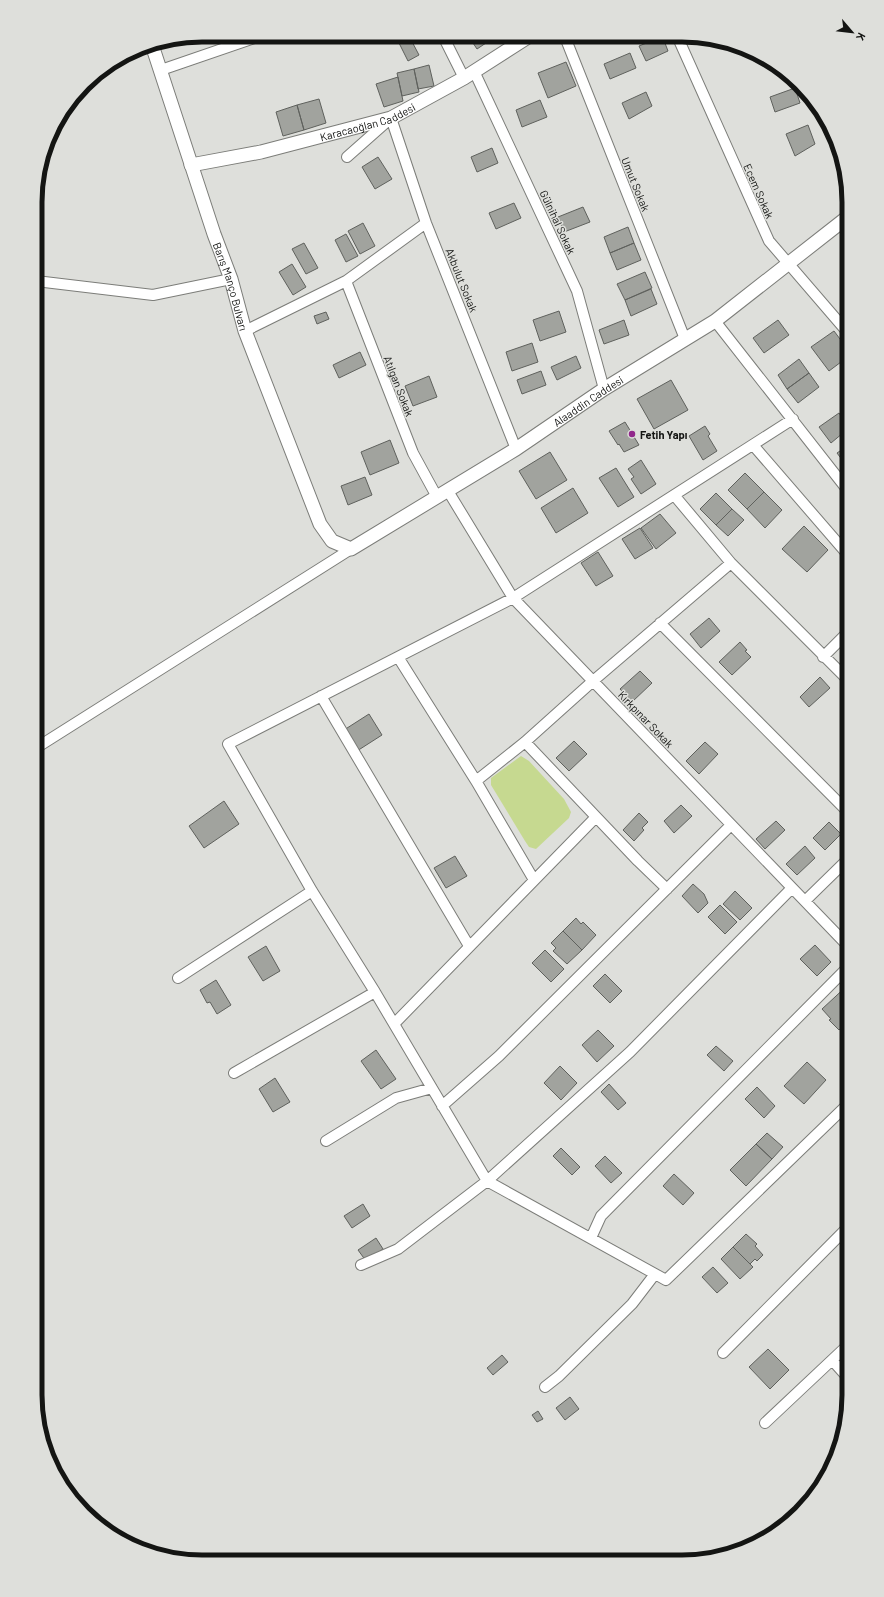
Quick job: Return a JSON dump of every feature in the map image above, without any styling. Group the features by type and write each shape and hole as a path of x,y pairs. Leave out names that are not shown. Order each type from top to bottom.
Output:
{"street":[{"path":"161,70 243,42"},
{"name":"Gülnihal Sokak","path":"447,42 469,74 577,291 604,389"},
{"name":"Karacaoğlan Caddesi","path":"191,165 261,152 391,118 469,74 520,42"},
{"name":"Umut Sokak","path":"567,42 685,339"},
{"name":"Ecem Sokak","path":"680,42 769,241 842,326"},
{"name":"Barış Manço Bulvarı","path":"154,49 214,234 231,279 245,331 320,524 332,541 351,549"},
{"path":"348,157 391,118"},
{"name":"Akbulut Sokak","path":"391,118 426,223 516,449"},
{"name":"Alaaddin Caddesi","path":"351,549 516,449 604,389 715,321 790,264 842,222"},
{"path":"245,331 346,281 426,223"},
{"path":"42,282 153,294 231,279"},
{"name":"Atılgan Sokak","path":"346,281 413,454 442,494"},
{"path":"715,321 842,483"},
{"path":"793,419 513,598 228,744 312,891 375,992 487,1180 666,1280 842,1110"},
{"path":"753,445 842,548"},
{"name":"Kırkpınar Sokak","path":"442,494 513,598 842,940"},
{"path":"674,495 731,563 842,674"},
{"path":"42,744 351,549"},
{"path":"476,781 525,742 593,681 731,563"},
{"path":"660,623 842,806"},
{"path":"824,657 842,639"},
{"path":"398,657 476,781 534,880"},
{"path":"321,696 469,946"},
{"path":"525,742 596,817 667,888"},
{"path":"394,1024 596,817"},
{"path":"442,1106 499,1056 731,825"},
{"path":"805,901 842,865"},
{"path":"361,1265 398,1249 487,1180 630,1052 792,888"},
{"path":"178,978 312,891"},
{"path":"591,1238 601,1216 842,973"},
{"path":"234,1073 375,992"},
{"path":"326,1141 396,1098 432,1088"},
{"path":"723,1353 842,1233"},
{"path":"545,1387 559,1376 632,1304 655,1274"},
{"path":"764,1424 842,1351"},
{"path":"832,1360 842,1371"}],"green space":[{"path":"521,756 529,761 564,799 571,812 569,818 536,849 529,847 491,785 491,778"}],"building":[{"path":"398,42 412,42 419,55 408,61"},
{"path":"472,42 488,42 477,49"},
{"path":"649,42 665,42 668,51 646,61 639,46"},
{"path":"630,53 636,68 610,79 604,64"},
{"path":"566,62 576,86 548,98 538,73"},
{"path":"429,65 434,86 418,89 414,69"},
{"path":"414,69 419,92 402,96 397,73"},
{"path":"398,77 403,101 384,107 376,84"},
{"path":"794,88 800,103 775,112 770,97"},
{"path":"646,92 652,106 629,119 622,103"},
{"path":"319,99 326,123 304,130 297,105"},
{"path":"540,100 547,117 522,127 516,110"},
{"path":"297,105 304,130 283,136 276,112"},
{"path":"808,125 815,144 795,156 786,134"},
{"path":"492,148 498,163 477,172 471,157"},
{"path":"378,157 392,179 375,189 362,167"},
{"path":"514,203 521,218 496,229 489,213"},
{"path":"583,207 590,222 564,232 558,217"},
{"path":"363,223 375,246 360,254 348,231"},
{"path":"628,227 634,243 610,253 604,237"},
{"path":"346,234 358,256 346,262 335,240"},
{"path":"304,243 318,268 306,274 292,249"},
{"path":"634,243 641,260 617,270 610,253"},
{"path":"292,264 306,287 293,295 279,272"},
{"path":"645,272 652,288 625,300 617,284"},
{"path":"651,289 657,304 631,316 625,300"},
{"path":"559,311 566,332 540,341 533,320"},
{"path":"326,312 329,319 317,324 314,316"},
{"path":"624,320 629,335 604,344 599,330"},
{"path":"778,320 789,335 764,353 753,338"},
{"path":"834,331 842,342 842,361 829,371 811,347"},
{"path":"532,343 538,362 512,371 506,352"},
{"path":"360,352 366,365 339,378 333,365"},
{"path":"576,356 581,368 557,380 551,367"},
{"path":"799,359 809,373 787,389 778,375"},
{"path":"541,371 546,385 522,394 517,380"},
{"path":"809,373 819,387 798,403 787,389"},
{"path":"429,376 437,397 413,406 405,386"},
{"path":"671,380 688,410 654,429 637,399"},
{"path":"839,413 842,416 842,434 831,443 819,427"},
{"path":"625,422 639,445 624,452 609,431"},
{"path":"705,426 710,434 708,436 717,451 703,460 689,436"},
{"path":"390,440 399,463 370,475 361,452"},
{"path":"842,450 842,460 837,453"},
{"path":"550,452 567,480 536,499 519,471"},
{"path":"641,460 656,484 641,494 631,479 634,477 628,469"},
{"path":"616,468 634,497 618,507 599,478"},
{"path":"745,473 764,492 747,509 728,490"},
{"path":"365,477 372,495 348,505 341,486"},
{"path":"573,488 588,513 556,533 541,508"},
{"path":"764,492 782,510 765,528 747,509"},
{"path":"716,493 732,509 716,525 700,509"},
{"path":"732,509 744,520 728,536 716,525"},
{"path":"660,514 676,533 656,549 641,528"},
{"path":"804,526 828,550 807,572 782,549"},
{"path":"640,528 653,548 635,559 622,539"},
{"path":"598,552 613,576 596,586 581,563"},
{"path":"709,618 720,631 701,648 690,634"},
{"path":"740,642 747,650 745,651 751,657 732,675 719,662"},
{"path":"640,671 652,683 632,702 620,689"},
{"path":"820,677 830,688 809,707 800,697"},
{"path":"369,714 382,735 357,751 344,730"},
{"path":"574,741 587,754 569,771 556,758"},
{"path":"705,742 718,754 699,774 686,761"},
{"path":"224,801 239,824 204,848 189,826"},
{"path":"681,805 692,816 674,833 664,821"},
{"path":"639,813 648,822 642,828 644,830 634,841 623,830"},
{"path":"776,821 785,830 765,849 756,839"},
{"path":"829,822 841,834 825,850 813,838"},
{"path":"805,846 815,858 797,875 786,864"},
{"path":"455,856 467,876 446,888 434,868"},
{"path":"693,884 704,894 708,903 698,913 682,896"},
{"path":"735,891 752,908 740,920 723,904"},
{"path":"720,905 737,922 725,934 708,917"},
{"path":"576,918 581,924 583,922 596,935 582,950 563,931"},
{"path":"563,931 582,950 567,964 553,951 556,948 551,943"},
{"path":"815,945 831,962 817,976 800,959"},
{"path":"266,946 280,971 263,981 248,957"},
{"path":"545,950 564,969 551,982 532,963"},
{"path":"605,974 622,991 610,1003 593,986"},
{"path":"216,980 231,1005 217,1014 210,1002 207,1003 200,990"},
{"path":"842,990 842,1027 839,1030 829,1020 831,1019 822,1009"},
{"path":"598,1030 614,1046 597,1062 582,1045"},
{"path":"716,1046 733,1061 724,1071 707,1055"},
{"path":"376,1050 396,1079 381,1089 361,1061"},
{"path":"807,1062 826,1080 804,1104 784,1086"},
{"path":"560,1066 577,1083 561,1100 544,1083"},
{"path":"275,1078 290,1102 273,1112 259,1089"},
{"path":"609,1084 626,1103 618,1110 601,1092"},
{"path":"757,1087 775,1106 764,1118 745,1099"},
{"path":"767,1133 783,1147 772,1159 756,1144"},
{"path":"756,1144 772,1159 746,1186 730,1170"},
{"path":"561,1148 580,1167 572,1175 553,1156"},
{"path":"605,1156 622,1173 611,1183 595,1166"},
{"path":"674,1174 694,1193 683,1205 663,1186"},
{"path":"363,1204 370,1216 352,1228 344,1216"},
{"path":"746,1234 757,1244 755,1246 763,1255 757,1261 755,1259 750,1264 733,1247"},
{"path":"376,1238 383,1249 366,1261 358,1250"},
{"path":"733,1247 753,1267 740,1279 721,1259"},
{"path":"713,1267 728,1283 717,1293 702,1277"},
{"path":"768,1349 789,1370 770,1389 749,1367"},
{"path":"502,1355 508,1362 493,1375 487,1368"},
{"path":"570,1397 579,1409 565,1420 556,1408"},
{"path":"538,1411 543,1419 537,1422 532,1415"}],"place":[{"name":"Fetih Yapı","path":"632,434"}]}
